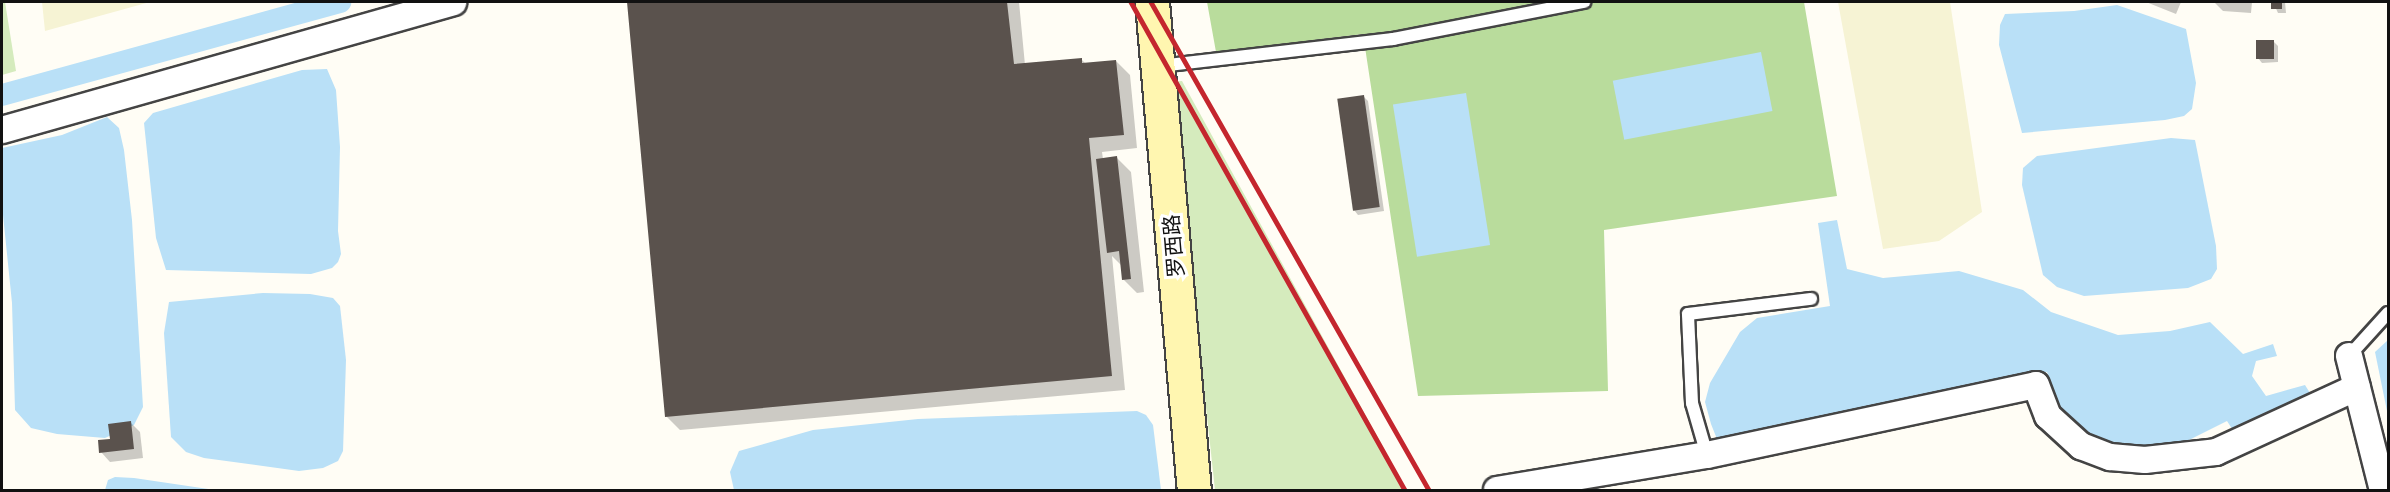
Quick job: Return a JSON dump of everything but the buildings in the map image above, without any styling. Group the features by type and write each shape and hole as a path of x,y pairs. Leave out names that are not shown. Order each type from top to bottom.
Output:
{"street":[{"path":"2,130 453,2"},
{"name":"罗西路","path":"1152,2 1194,490"},
{"path":"2349,356 2382,490"},
{"path":"1497,490 1587,484 1707,455 2036,385 2048,416 2081,446 2110,457 2145,460 2192,455 2216,452 2356,387"}],"lane":[{"path":"1158,66 1393,39 1584,2"},
{"path":"1707,455 1692,404 1688,314 1811,299"},
{"path":"2349,356 2388,312"}],"shaded area":[{"path":"42,2 150,2 45,31"},
{"path":"1838,2 1950,2 1982,212 1939,241 1883,249"}],"green space":[{"path":"2,2 5,2 16,71 2,75"},
{"path":"1207,2 1804,2 1837,196 1604,230 1608,391 1418,396 1363,34 1216,52"},
{"path":"1182,81 1406,489 1215,490 1171,82"}],"water":[{"path":"2117,5 2186,29 2196,83 2192,109 2184,116 2165,120 2022,133 1999,45 2000,25 2005,14 2074,11"},
{"path":"1761,52 1772,111 1624,140 1613,81"},
{"path":"327,69 336,90 340,147 338,231 341,254 338,262 332,268 311,274 166,270 156,238 144,123 153,113 302,70"},
{"path":"1466,93 1490,245 1417,257 1393,105"},
{"path":"107,117 119,128 124,150 132,220 143,407 134,425 105,438 57,434 31,428 15,410 12,303 2,205 2,148 62,135"},
{"path":"2171,138 2195,140 2216,246 2217,269 2211,279 2188,288 2084,296 2057,287 2043,275 2022,185 2023,168 2037,156"},
{"path":"1837,220 1847,269 1883,278 1959,271 2023,290 2051,312 2118,335 2170,331 2210,322 2243,354 2273,344 2277,356 2256,361 2252,376 2266,396 2305,385 2310,393 2234,432 2227,421 2189,440 2192,447 2128,449 2098,441 2075,424 2059,408 2047,372 2019,375 1726,444 1717,439 1705,402 1710,383 1740,332 1757,318 1830,306 1818,223"},
{"path":"263,293 310,294 333,298 340,306 346,360 343,451 338,461 323,468 299,471 204,458 186,452 171,437 164,333 169,302"},
{"path":"2388,340 2388,416 2375,352"},
{"path":"1137,411 1146,415 1153,425 1161,490 734,490 730,472 739,451 813,430 918,419"},
{"path":"115,477 215,490 105,490 108,480"}],"waterway":[{"path":"2,95 340,2"}],"railway":[{"path":"1131,2 1405,490"},
{"path":"1151,2 1429,490"}]}
